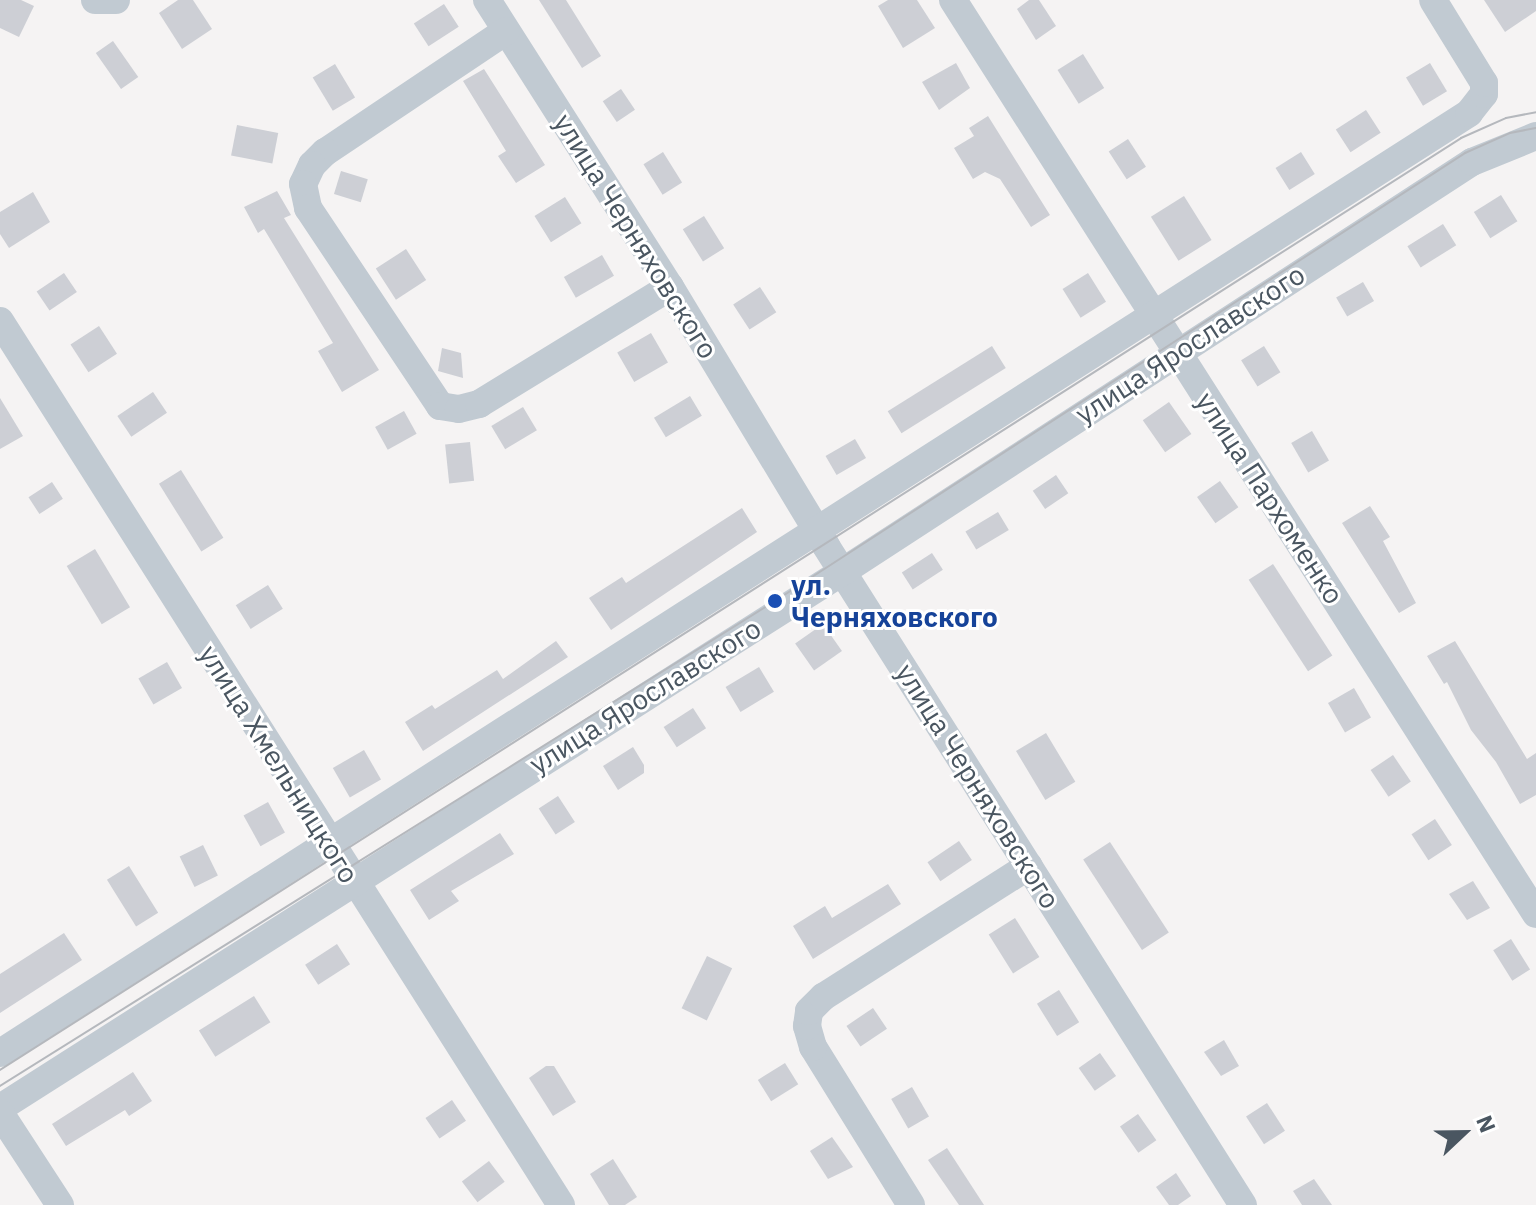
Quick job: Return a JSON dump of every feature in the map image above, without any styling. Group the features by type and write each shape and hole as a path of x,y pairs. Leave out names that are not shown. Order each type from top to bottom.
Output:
{"street":[{"path":"95,0 116,0"},
{"name":"улица Черняховского","path":"487,0 670,287 842,572 1243,1205"},
{"name":"улица Пархоменко","path":"953,0 1536,914"},
{"path":"0,1053 1469,113 1484,94 1484,83 1433,0"},
{"path":"506,31 325,152 312,165 303,184 308,208 440,406 459,409 479,404 670,287"},
{"name":"улица Ярославского","path":"0,1110 353,880 842,572 1472,162 1536,136"},
{"name":"улица Хмельницкого","path":"0,321 561,1205"},
{"path":"911,1205 813,1047 807,1026 809,1011 823,997 1029,866"},
{"path":"0,1110 60,1205"}],"building":[{"path":"0,0 21,0 34,6 19,37 0,28"},
{"path":"178,0 193,0 212,29 182,49 159,13"},
{"path":"539,0 566,0 601,56 582,68"},
{"path":"888,0 917,0 935,28 903,48 878,6"},
{"path":"1029,0 1039,0 1056,26 1036,40 1017,9"},
{"path":"1484,0 1536,0 1536,11 1505,32"},
{"path":"444,4 459,27 429,46 414,24"},
{"path":"113,41 138,77 121,89 96,53"},
{"path":"1083,54 1104,88 1079,104 1058,70"},
{"path":"956,63 970,88 939,110 922,82"},
{"path":"1430,63 1447,91 1423,106 1406,77"},
{"path":"335,64 355,97 333,111 313,77"},
{"path":"484,69 545,165 516,183 498,156 506,151 463,81"},
{"path":"621,89 635,110 617,122 603,101"},
{"path":"1366,110 1381,133 1351,152 1336,130"},
{"path":"988,116 1050,215 1031,227 1000,179 985,172 973,179 954,148 974,136 969,128"},
{"path":"237,125 278,133 272,163 231,155"},
{"path":"1128,139 1146,167 1127,179 1109,152"},
{"path":"663,152 682,183 663,195 643,164"},
{"path":"1301,152 1315,174 1289,190 1276,168"},
{"path":"341,171 368,179 361,202 334,194"},
{"path":"277,191 291,215 284,218 379,370 342,392 318,351 333,343 264,229 258,233 244,207"},
{"path":"33,192 50,222 9,248 0,234 0,212"},
{"path":"1501,195 1517,221 1490,238 1474,212"},
{"path":"1184,196 1212,240 1178,261 1151,217"},
{"path":"565,197 581,223 551,242 534,216"},
{"path":"704,216 724,248 703,261 683,229"},
{"path":"1443,224 1456,245 1421,267 1407,246"},
{"path":"406,249 426,280 396,300 376,269"},
{"path":"602,255 614,276 576,298 564,277"},
{"path":"64,273 77,292 50,311 37,291"},
{"path":"1088,273 1106,302 1081,318 1063,289"},
{"path":"1363,282 1374,301 1347,317 1336,298"},
{"path":"760,287 776,312 750,330 733,304"},
{"path":"99,326 117,354 88,372 70,345"},
{"path":"651,333 668,362 634,382 617,352"},
{"path":"992,346 1006,368 901,433 888,411"},
{"path":"1264,346 1280,372 1258,387 1241,360"},
{"path":"442,348 461,353 463,378 438,371"},
{"path":"153,392 167,413 131,437 117,416"},
{"path":"690,396 702,416 666,437 654,418"},
{"path":"0,398 23,436 0,449"},
{"path":"1169,402 1191,434 1165,452 1143,420"},
{"path":"523,407 537,430 505,449 491,426"},
{"path":"404,411 417,434 388,450 375,427"},
{"path":"1312,431 1329,460 1308,472 1291,443"},
{"path":"855,439 866,458 837,475 826,456"},
{"path":"470,442 474,481 449,483 445,445"},
{"path":"181,470 223,538 201,552 159,484"},
{"path":"1056,475 1068,493 1045,509 1033,491"},
{"path":"1220,481 1238,507 1215,523 1197,497"},
{"path":"52,482 63,499 39,514 29,497"},
{"path":"1370,506 1390,537 1383,541 1416,603 1399,613 1342,523"},
{"path":"742,508 757,532 611,630 589,598 622,577 626,583"},
{"path":"998,512 1009,530 976,550 965,532"},
{"path":"95,549 130,607 102,624 67,566"},
{"path":"932,553 943,570 913,589 902,573"},
{"path":"1273,564 1332,655 1308,671 1249,580"},
{"path":"268,585 283,609 251,629 236,605"},
{"path":"823,624 842,651 814,671 795,644"},
{"path":"556,641 568,657 423,751 405,722 432,705 435,709 497,670 503,679"},
{"path":"1455,641 1527,759 1536,753 1536,795 1520,804 1496,762 1471,730 1447,682 1444,684 1427,656"},
{"path":"167,662 182,688 153,704 138,678"},
{"path":"759,667 774,692 741,712 726,687"},
{"path":"1354,688 1371,717 1345,732 1328,703"},
{"path":"693,708 706,728 677,747 664,727"},
{"path":"1046,733 1075,782 1045,800 1016,751"},
{"path":"633,747 644,765 644,773 618,790 603,766"},
{"path":"364,750 381,779 350,797 333,768"},
{"path":"1393,755 1411,782 1389,797 1371,770"},
{"path":"558,796 575,822 556,835 539,809"},
{"path":"268,802 285,833 260,846 244,816"},
{"path":"1435,819 1452,845 1428,860 1412,834"},
{"path":"500,833 514,854 451,891 459,901 429,920 410,890"},
{"path":"959,841 972,860 940,881 927,862"},
{"path":"1110,842 1169,933 1142,950 1083,859"},
{"path":"203,845 218,876 195,887 180,856"},
{"path":"129,866 158,913 136,926 107,880"},
{"path":"1473,881 1490,908 1467,920 1449,894"},
{"path":"888,884 901,904 813,959 793,926 825,906 832,918"},
{"path":"1015,918 1039,957 1013,973 989,934"},
{"path":"64,933 82,960 0,1013 0,974"},
{"path":"1511,939 1530,970 1512,981 1493,950"},
{"path":"337,944 350,964 318,985 305,965"},
{"path":"707,956 732,968 707,1020 682,1008"},
{"path":"1059,990 1079,1022 1057,1036 1037,1004"},
{"path":"254,996 270,1022 215,1057 199,1030"},
{"path":"873,1008 887,1029 860,1047 846,1026"},
{"path":"1224,1040 1239,1066 1221,1076 1204,1052"},
{"path":"1100,1053 1116,1076 1095,1091 1079,1068"},
{"path":"785,1063 798,1084 771,1101 758,1080"},
{"path":"546,1066 554,1066 576,1102 553,1116 529,1078"},
{"path":"133,1072 152,1101 129,1116 125,1110 66,1146 52,1124"},
{"path":"912,1087 929,1116 908,1128 891,1099"},
{"path":"452,1100 466,1121 439,1139 425,1118"},
{"path":"1267,1103 1285,1131 1264,1144 1246,1117"},
{"path":"1138,1114 1156,1140 1138,1153 1120,1127"},
{"path":"832,1137 853,1167 828,1179 810,1151"},
{"path":"947,1148 984,1205 959,1205 928,1160"},
{"path":"613,1159 637,1197 625,1205 609,1205 590,1174"},
{"path":"489,1161 505,1182 477,1202 462,1181"},
{"path":"1176,1173 1191,1196 1178,1205 1169,1205 1156,1187"},
{"path":"1314,1179 1332,1205 1302,1205 1293,1191"}],"tram line":[{"path":"0,1070 1461,138 1506,118 1536,112"},
{"path":"0,1086 775,601 1465,153 1510,133 1536,128"}],"place":[{"name":"ул. Черняховского","path":"775,601"}]}
